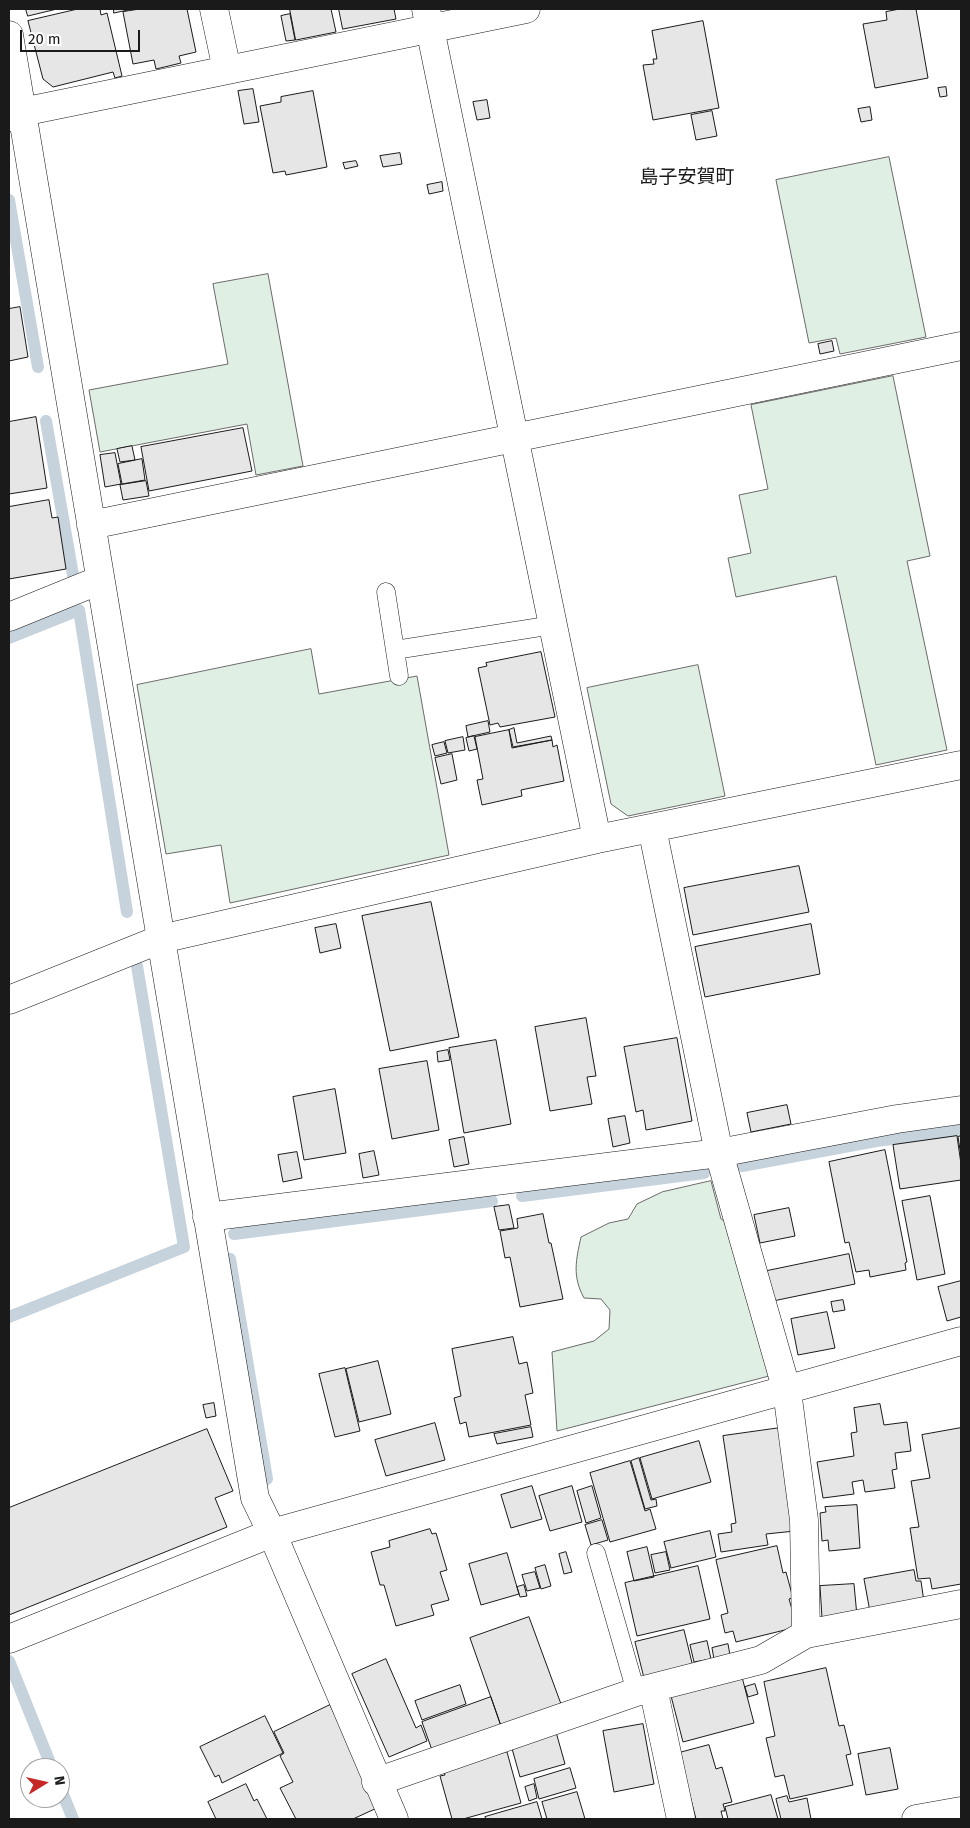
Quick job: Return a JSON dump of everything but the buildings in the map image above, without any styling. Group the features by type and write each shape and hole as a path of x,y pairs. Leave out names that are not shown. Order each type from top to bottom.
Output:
{"street":[{"path":"214,9 226,70"},
{"path":"15,115 226,70 428,19 526,9"},
{"path":"428,19 597,839"},
{"path":"9,35 15,115 91,525 255,1498 272,1533 376,1782 394,1819"},
{"path":"91,525 961,346"},
{"path":"9,616 100,580"},
{"path":"9,1000 161,939 597,839 961,765"},
{"path":"652,828 720,1154 787,1391 804,1520 806,1634"},
{"path":"207,1217 720,1154 897,1119 961,1110"},
{"path":"9,1639 272,1533 961,1341"},
{"path":"376,1782 645,1690 761,1660 806,1634 961,1604"},
{"path":"645,1690 681,1819"},
{"path":"916,1819 961,1811"}],"lane":[{"path":"386,592 399,676"},
{"path":"395,650 553,624"},
{"path":"596,1553 645,1690"}],"green space":[{"path":"889,157 926,337 840,354 836,338 809,343 776,180"},
{"path":"268,274 303,466 256,475 247,424 100,452 89,390 228,364 213,284"},
{"path":"893,376 930,556 907,561 947,750 876,765 836,576 736,597 728,558 751,553 739,495 768,489 751,405"},
{"path":"311,649 319,694 417,676 449,855 230,903 221,845 166,854 137,685"},
{"path":"698,665 725,796 628,816 611,804 587,688"},
{"path":"711,1181 721,1219 735,1227 773,1375 557,1431 552,1352 594,1341 609,1329 610,1310 601,1299 584,1298 580,1290 576,1268 581,1237 609,1223 628,1219 637,1204 662,1192"}],"waterway":[{"path":"9,200 38,367"},
{"path":"46,421 73,575"},
{"path":"9,638 79,610 127,912"},
{"path":"9,1317 184,1247 137,966"},
{"path":"742,1166 876,1141 961,1130"},
{"path":"522,1196 704,1173"},
{"path":"234,1234 492,1201"},
{"path":"230,1259 267,1479"},
{"path":"9,1661 48,1758"},
{"path":"69,1808 73,1819"}],"district":[{"name":"島子安賀町","path":"687,178"}]}
